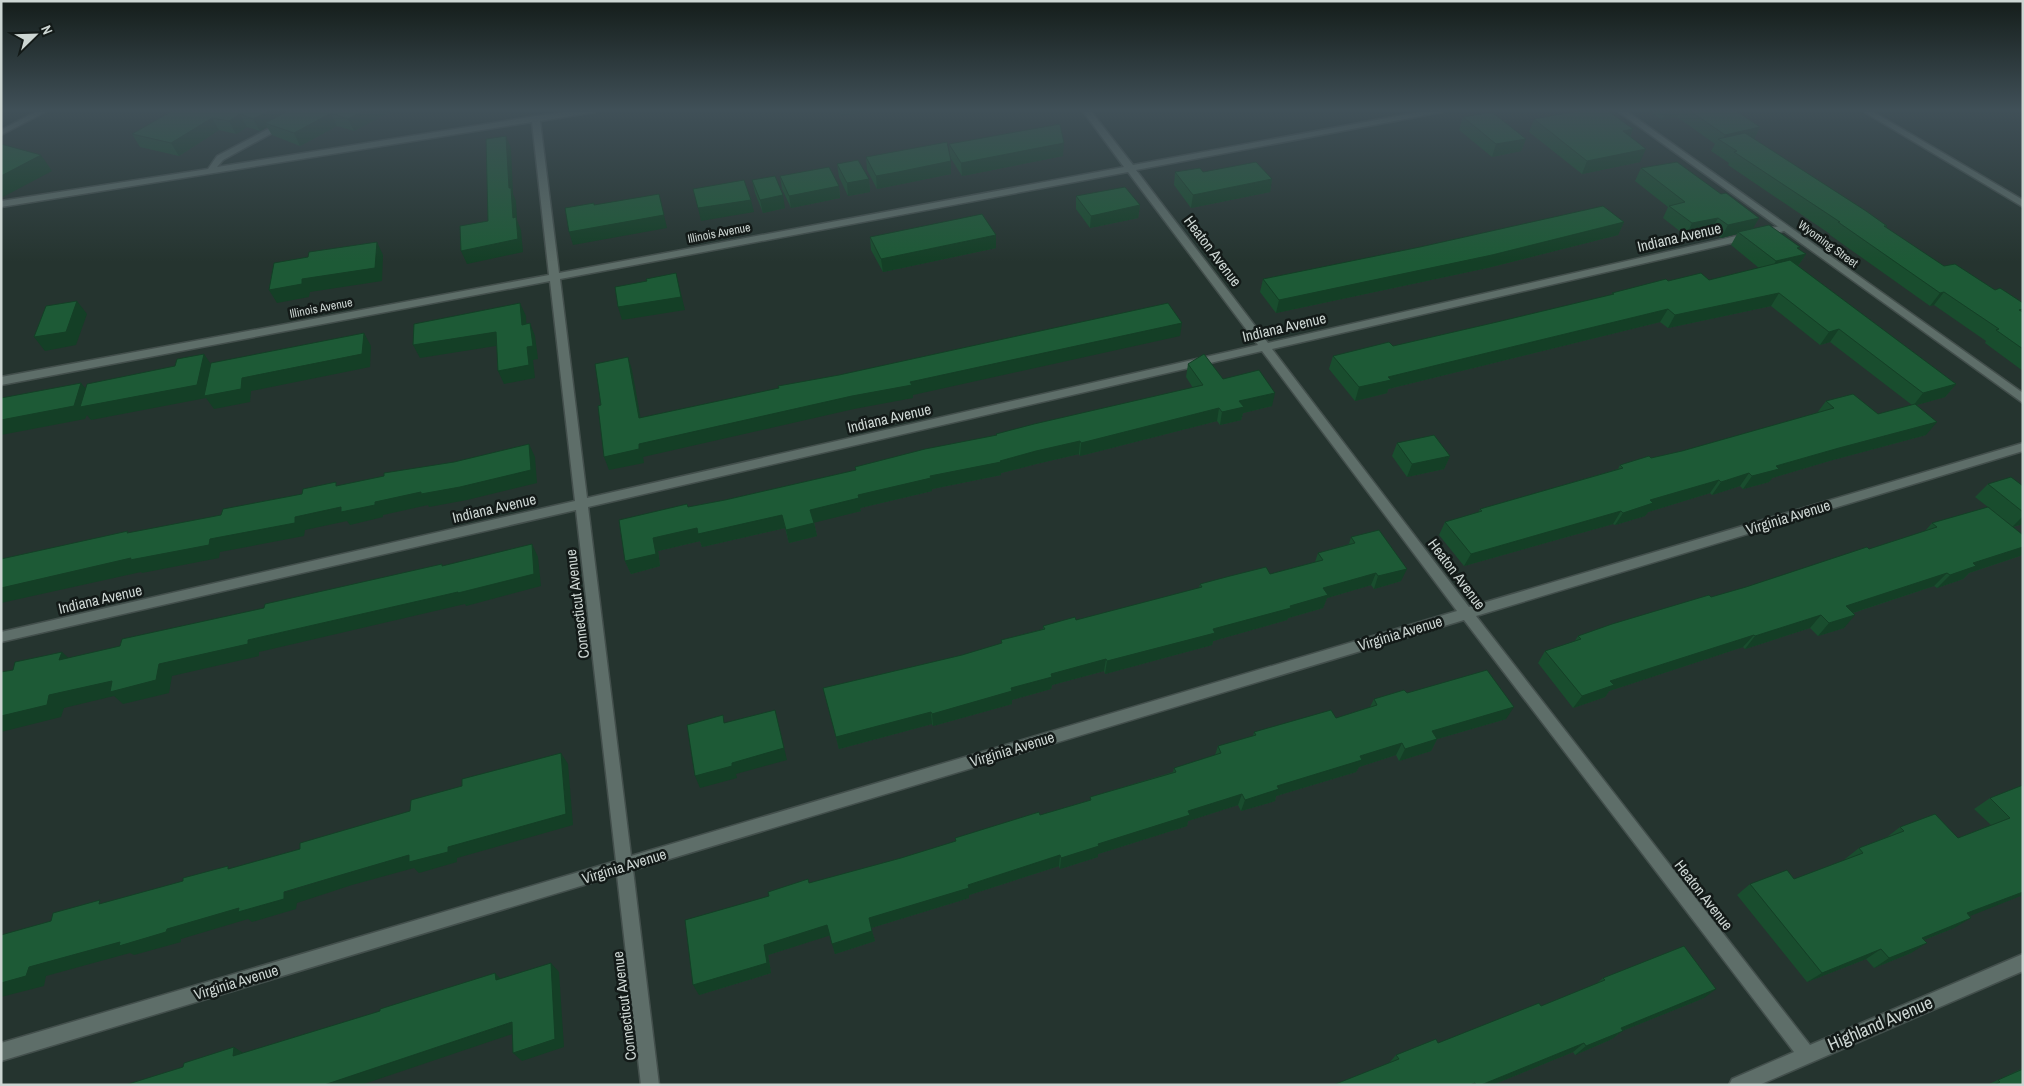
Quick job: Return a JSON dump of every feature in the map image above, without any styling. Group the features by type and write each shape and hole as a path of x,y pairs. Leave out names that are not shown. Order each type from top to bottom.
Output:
{"street":[{"path":"211,171 217,161"},
{"path":"1,204 275,161"},
{"name":"Connecticut Avenue","path":"541,161 650,1085"},
{"name":"Heaton Avenue","path":"1124,161 1466,613 1807,1055"},
{"name":"Illinois Avenue","path":"1,381 1174,161"},
{"name":"Wyoming Street","path":"1690,161 2023,399"},
{"path":"1950,161 2023,204"},
{"name":"Indiana Avenue","path":"1,637 1784,228"},
{"name":"Virginia Avenue","path":"1,1052 2023,446"},
{"name":"Highland Avenue","path":"1738,1085 2023,962"}],"building":[{"path":"1,161 30,161 1,176"},
{"path":"487,161 507,161 513,218 516,217 518,239 461,251 460,226 488,221"},
{"path":"858,161 869,179 847,183 837,164"},
{"path":"868,161 951,161 898,172 876,176"},
{"path":"1747,161 1788,161 1866,211 1887,226 1884,226 1944,266 1955,264 1995,290 2000,288 2023,303 2023,309 2019,310 2023,312 2023,349 1996,330 1999,329 1944,292 1940,293 1838,222 1840,222"},
{"path":"1256,162 1272,179 1193,195 1175,172 1200,168 1203,172"},
{"path":"1677,162 1721,194 1726,193 1759,218 1728,225 1718,218 1692,223 1669,206 1685,202 1641,168"},
{"path":"829,167 839,186 789,196 780,176"},
{"path":"775,176 783,195 760,200 752,180"},
{"path":"744,180 751,200 698,208 693,189"},
{"path":"1125,187 1140,205 1091,216 1076,196"},
{"path":"659,194 664,215 569,232 565,208"},
{"path":"1603,206 1624,222 1492,255 1279,300 1263,279 1420,247"},
{"path":"982,214 996,235 881,259 870,237"},
{"path":"1769,225 1800,247 1797,248 1806,254 1776,261 1738,232"},
{"path":"377,242 375,268 302,279 302,284 269,290 274,263 308,257 309,252"},
{"path":"1790,260 1956,384 1923,393 1839,329 1829,332 1779,293 1675,315 1668,309 1388,377 1391,380 1359,387 1333,356 1389,342 1393,346 1497,322 1614,294 1612,293 1666,279 1668,281 1701,273 1709,280"},
{"path":"676,273 681,297 618,307 615,287"},
{"path":"77,301 66,332 34,337 46,306"},
{"path":"520,303 522,325 530,323 533,346 527,347 529,365 498,371 496,332 413,345 414,324"},
{"path":"1168,303 1182,323 910,382 912,385 852,396 639,444 639,449 604,457 598,406 601,405 595,364 628,357 639,418 779,388 778,386 839,375"},
{"path":"364,333 362,354 242,378 241,389 204,396 211,363"},
{"path":"204,354 197,385 80,407 87,384 175,366 177,359"},
{"path":"1204,354 1223,379 1259,370 1275,393 1239,401 1244,407 1222,412 1219,408 1081,443 1080,441 1036,451 1001,462 930,476 931,478 858,495 859,498 810,510 814,523 786,530 782,515 698,534 697,528 653,538 656,554 625,561 619,520 687,504 688,507 725,500 856,470 855,467 925,449 997,435 1034,424 1203,385 1188,364"},
{"path":"81,383 74,406 1,420 1,398"},
{"path":"1853,394 1878,414 1915,404 1937,422 1776,466 1779,469 1752,476 1749,473 1721,482 1719,480 1650,500 1653,503 1623,513 1621,511 1471,554 1445,522 1482,511 1480,509 1623,468 1620,465 1649,456 1651,458 1682,451 1834,408 1826,401"},
{"path":"1434,435 1450,456 1412,464 1397,443"},
{"path":"529,444 531,470 460,487 421,494 421,492 375,502 375,505 341,512 341,507 295,517 295,523 210,539 209,545 130,560 131,558 1,588 1,559 128,531 127,533 221,515 223,509 302,494 303,489 336,482 336,486 384,476 384,473 454,462"},
{"path":"2011,477 2023,486 2023,512 1988,484"},
{"path":"1988,507 2023,535 2023,547 1973,563 1976,566 1950,575 1947,573 1846,606 1855,615 1829,623 1821,615 1610,681 1614,685 1582,696 1545,651 1581,639 1578,636 1612,624 1709,595 1711,597 1746,587 1867,547 1869,549 1937,527 1932,523"},
{"path":"1379,530 1407,569 1378,576 1376,573 1323,588 1328,595 1290,606 1291,608 1213,629 1215,633 1051,674 1052,677 1011,688 1012,691 932,714 931,712 836,737 823,688 962,655 1002,643 1001,640 1045,629 1043,626 1075,617 1076,620 1202,587 1200,584 1230,576 1266,567 1270,574 1323,560 1318,553 1355,543 1351,537"},
{"path":"532,544 534,574 248,640 248,644 159,664 156,680 110,692 112,681 49,695 47,705 1,716 1,672 13,670 15,662 62,652 59,660 120,646 122,639 264,608 265,604 442,564 442,566"},
{"path":"1487,670 1514,707 1432,731 1437,739 1405,749 1402,743 1360,756 1362,760 1277,786 1279,789 1245,800 1242,794 1188,811 1190,815 1098,844 1099,846 1061,858 1060,855 968,885 969,888 869,918 872,931 832,944 827,925 764,945 767,963 693,985 685,920 769,896 768,892 808,879 809,883 901,858 956,841 955,838 1039,812 1040,815 1091,800 1090,797 1176,772 1174,768 1221,753 1218,746 1256,735 1254,732 1331,710 1336,718 1377,705 1374,699 1404,690 1407,693"},
{"path":"775,710 784,748 732,763 732,766 695,776 687,725 723,715 724,723"},
{"path":"561,753 566,814 448,847 448,852 409,862 409,855 284,892 284,899 238,912 239,908 167,929 166,932 119,946 120,942 29,967 26,976 1,983 1,935 51,921 53,913 100,900 99,904 183,881 183,878 228,866 228,869 300,849 300,843 410,811 411,800 462,786 462,779"},
{"path":"2023,785 2023,892 1967,913 1971,918 1922,938 1927,943 1889,958 1881,949 1822,973 1750,884 1787,870 1794,879 1863,853 1859,848 1904,831 1900,827 1935,814 1958,838 2010,818 1990,798"},
{"path":"1684,946 1716,989 1621,1028 1623,1031 1586,1046 1584,1043 1481,1085 1476,1085 1475,1083 1470,1085 1333,1085 1399,1059 1396,1055 1436,1039 1438,1043 1539,1003 1541,1006 1605,980 1603,978"},
{"path":"551,963 555,1039 513,1053 512,1022 324,1085 125,1085 183,1067 184,1063 234,1047 233,1056 495,973 496,980"},
{"path":"2023,1069 2023,1085 1994,1085 2000,1082 1998,1080"}]}
